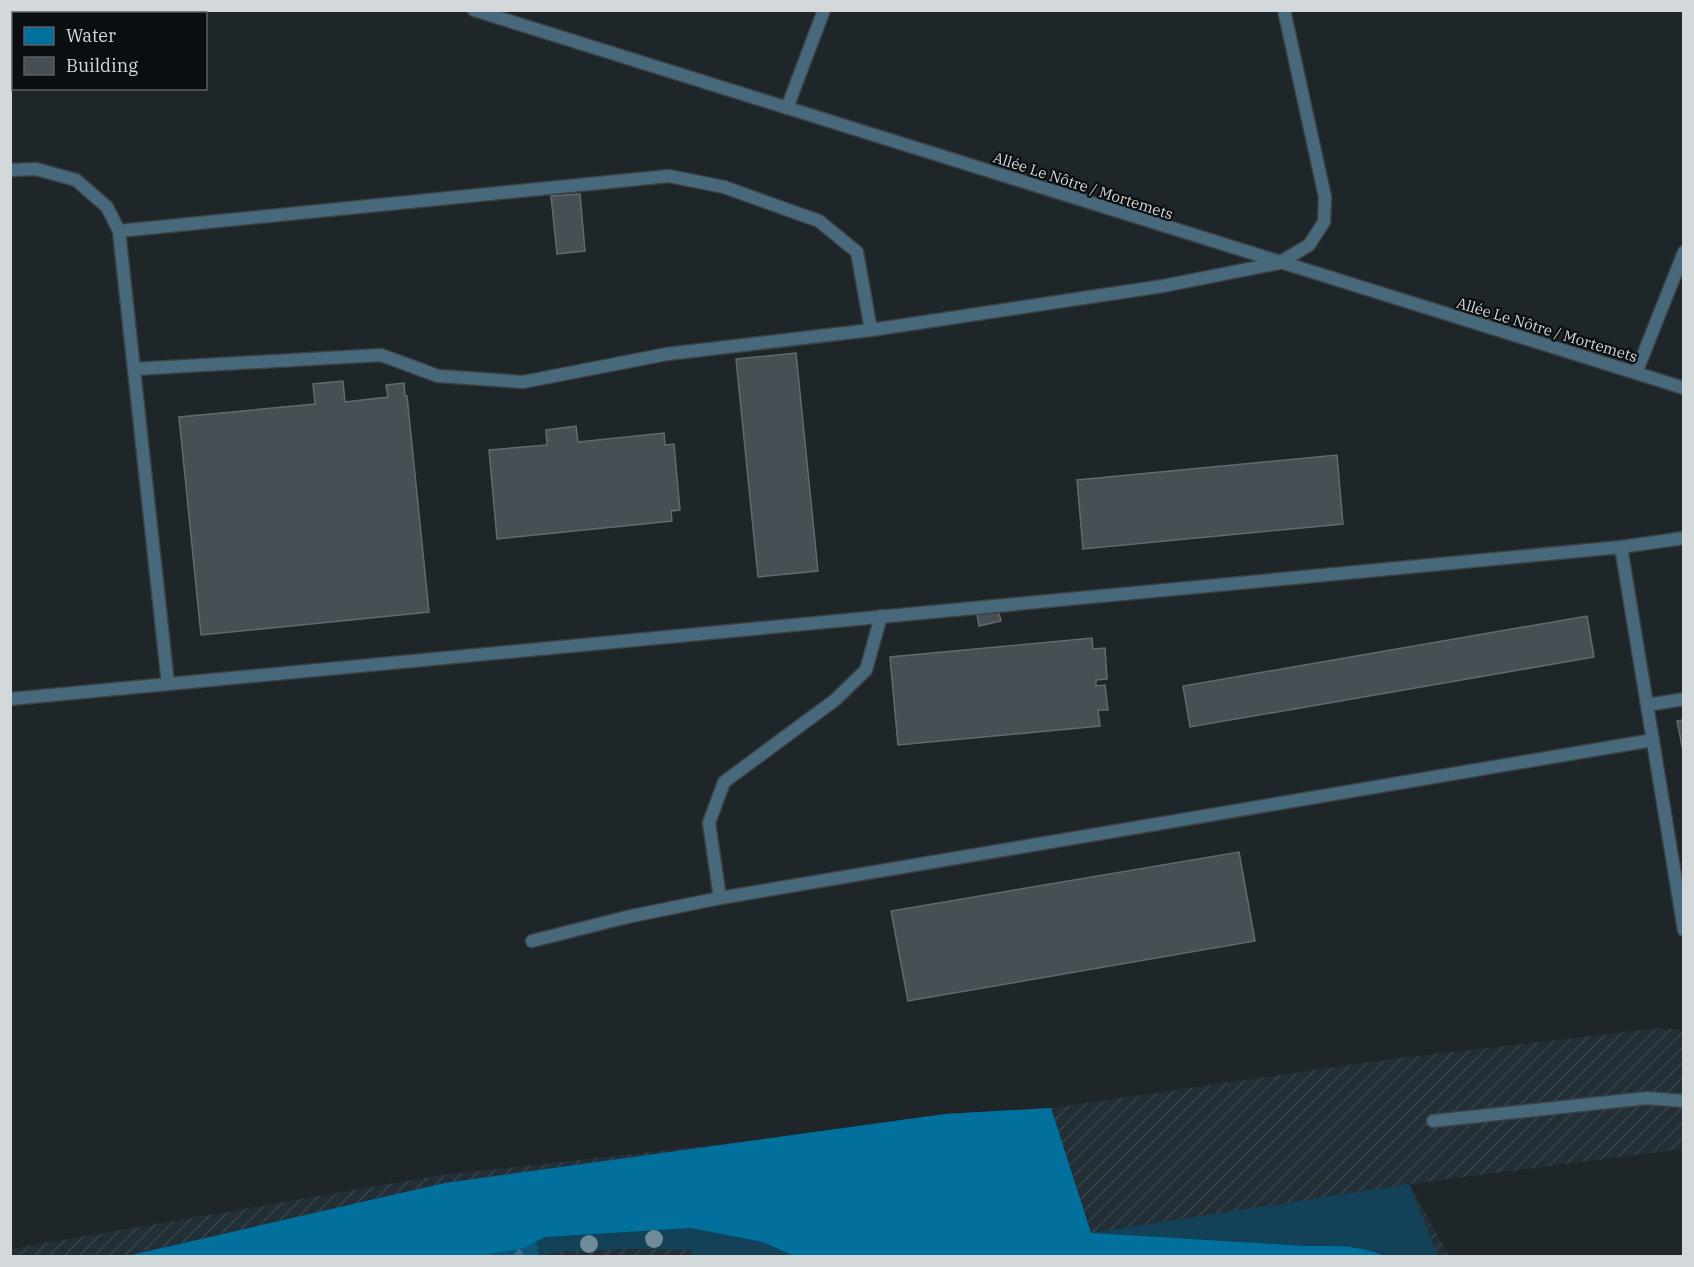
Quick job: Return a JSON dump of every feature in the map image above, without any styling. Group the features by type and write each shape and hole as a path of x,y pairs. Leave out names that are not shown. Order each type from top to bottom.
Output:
{"lane":[{"name":"Allée Le Nôtre / Mortemets","path":"474,10 1683,388"},
{"path":"787,108 825,10"},
{"path":"134,369 381,355 438,376 523,382 667,354 872,330 1163,286 1279,263 1309,245 1324,222 1325,197 1284,10"},
{"path":"10,170 36,169 76,180 107,207 119,231 168,684"},
{"path":"119,231 669,176 724,187 819,221 857,252 872,330"},
{"path":"1636,373 1683,252"},
{"path":"10,699 1621,547 1683,538"},
{"path":"1621,547 1683,930"},
{"path":"720,898 709,823 724,782 835,700 866,670 881,616"},
{"path":"1647,705 1683,699"},
{"path":"532,941 627,916 720,898 1653,740"},
{"path":"1433,1120 1647,1098 1683,1101"}],"shaded area":[{"path":"11,10 85,11 12,12 11,64"},
{"path":"1660,1028 1683,1030 1683,1149 1409,1184 1449,1256 11,1256 11,1249 441,1175 1051,1108 1391,1059"},
{"path":"1051,1108 1091,1233 1409,1184 1438,1256 693,1256 692,1250 632,1249 560,1252 539,1256 536,1241 478,1256 127,1256 445,1183 945,1114"}],"green space":[{"path":"536,1241 539,1256 478,1256 524,1248"}],"water":[{"path":"1051,1108 1091,1233 1305,1246 1345,1246 1365,1249 1384,1256 794,1256 763,1242 691,1228 545,1237 524,1248 478,1256 127,1256 445,1183 945,1114"}],"building":[{"path":"580,194 585,251 557,254 551,196"},
{"path":"796,353 818,571 758,577 736,359"},
{"path":"343,381 345,402 388,397 386,385 404,383 429,612 201,635 179,417 315,404 313,384"},
{"path":"576,426 578,442 664,433 665,445 674,444 680,510 671,511 672,521 497,539 489,450 547,445 546,430"},
{"path":"1337,455 1343,524 1083,549 1077,480"},
{"path":"998,609 1001,621 979,626 977,614"},
{"path":"1587,616 1594,657 1190,727 1183,686"},
{"path":"1092,638 1093,649 1105,648 1107,679 1096,680 1096,686 1105,685 1108,710 1098,710 1100,726 898,745 890,657"},
{"path":"1684,720 1684,756 1677,721"},
{"path":"1239,852 1255,941 908,1001 891,911"}]}
